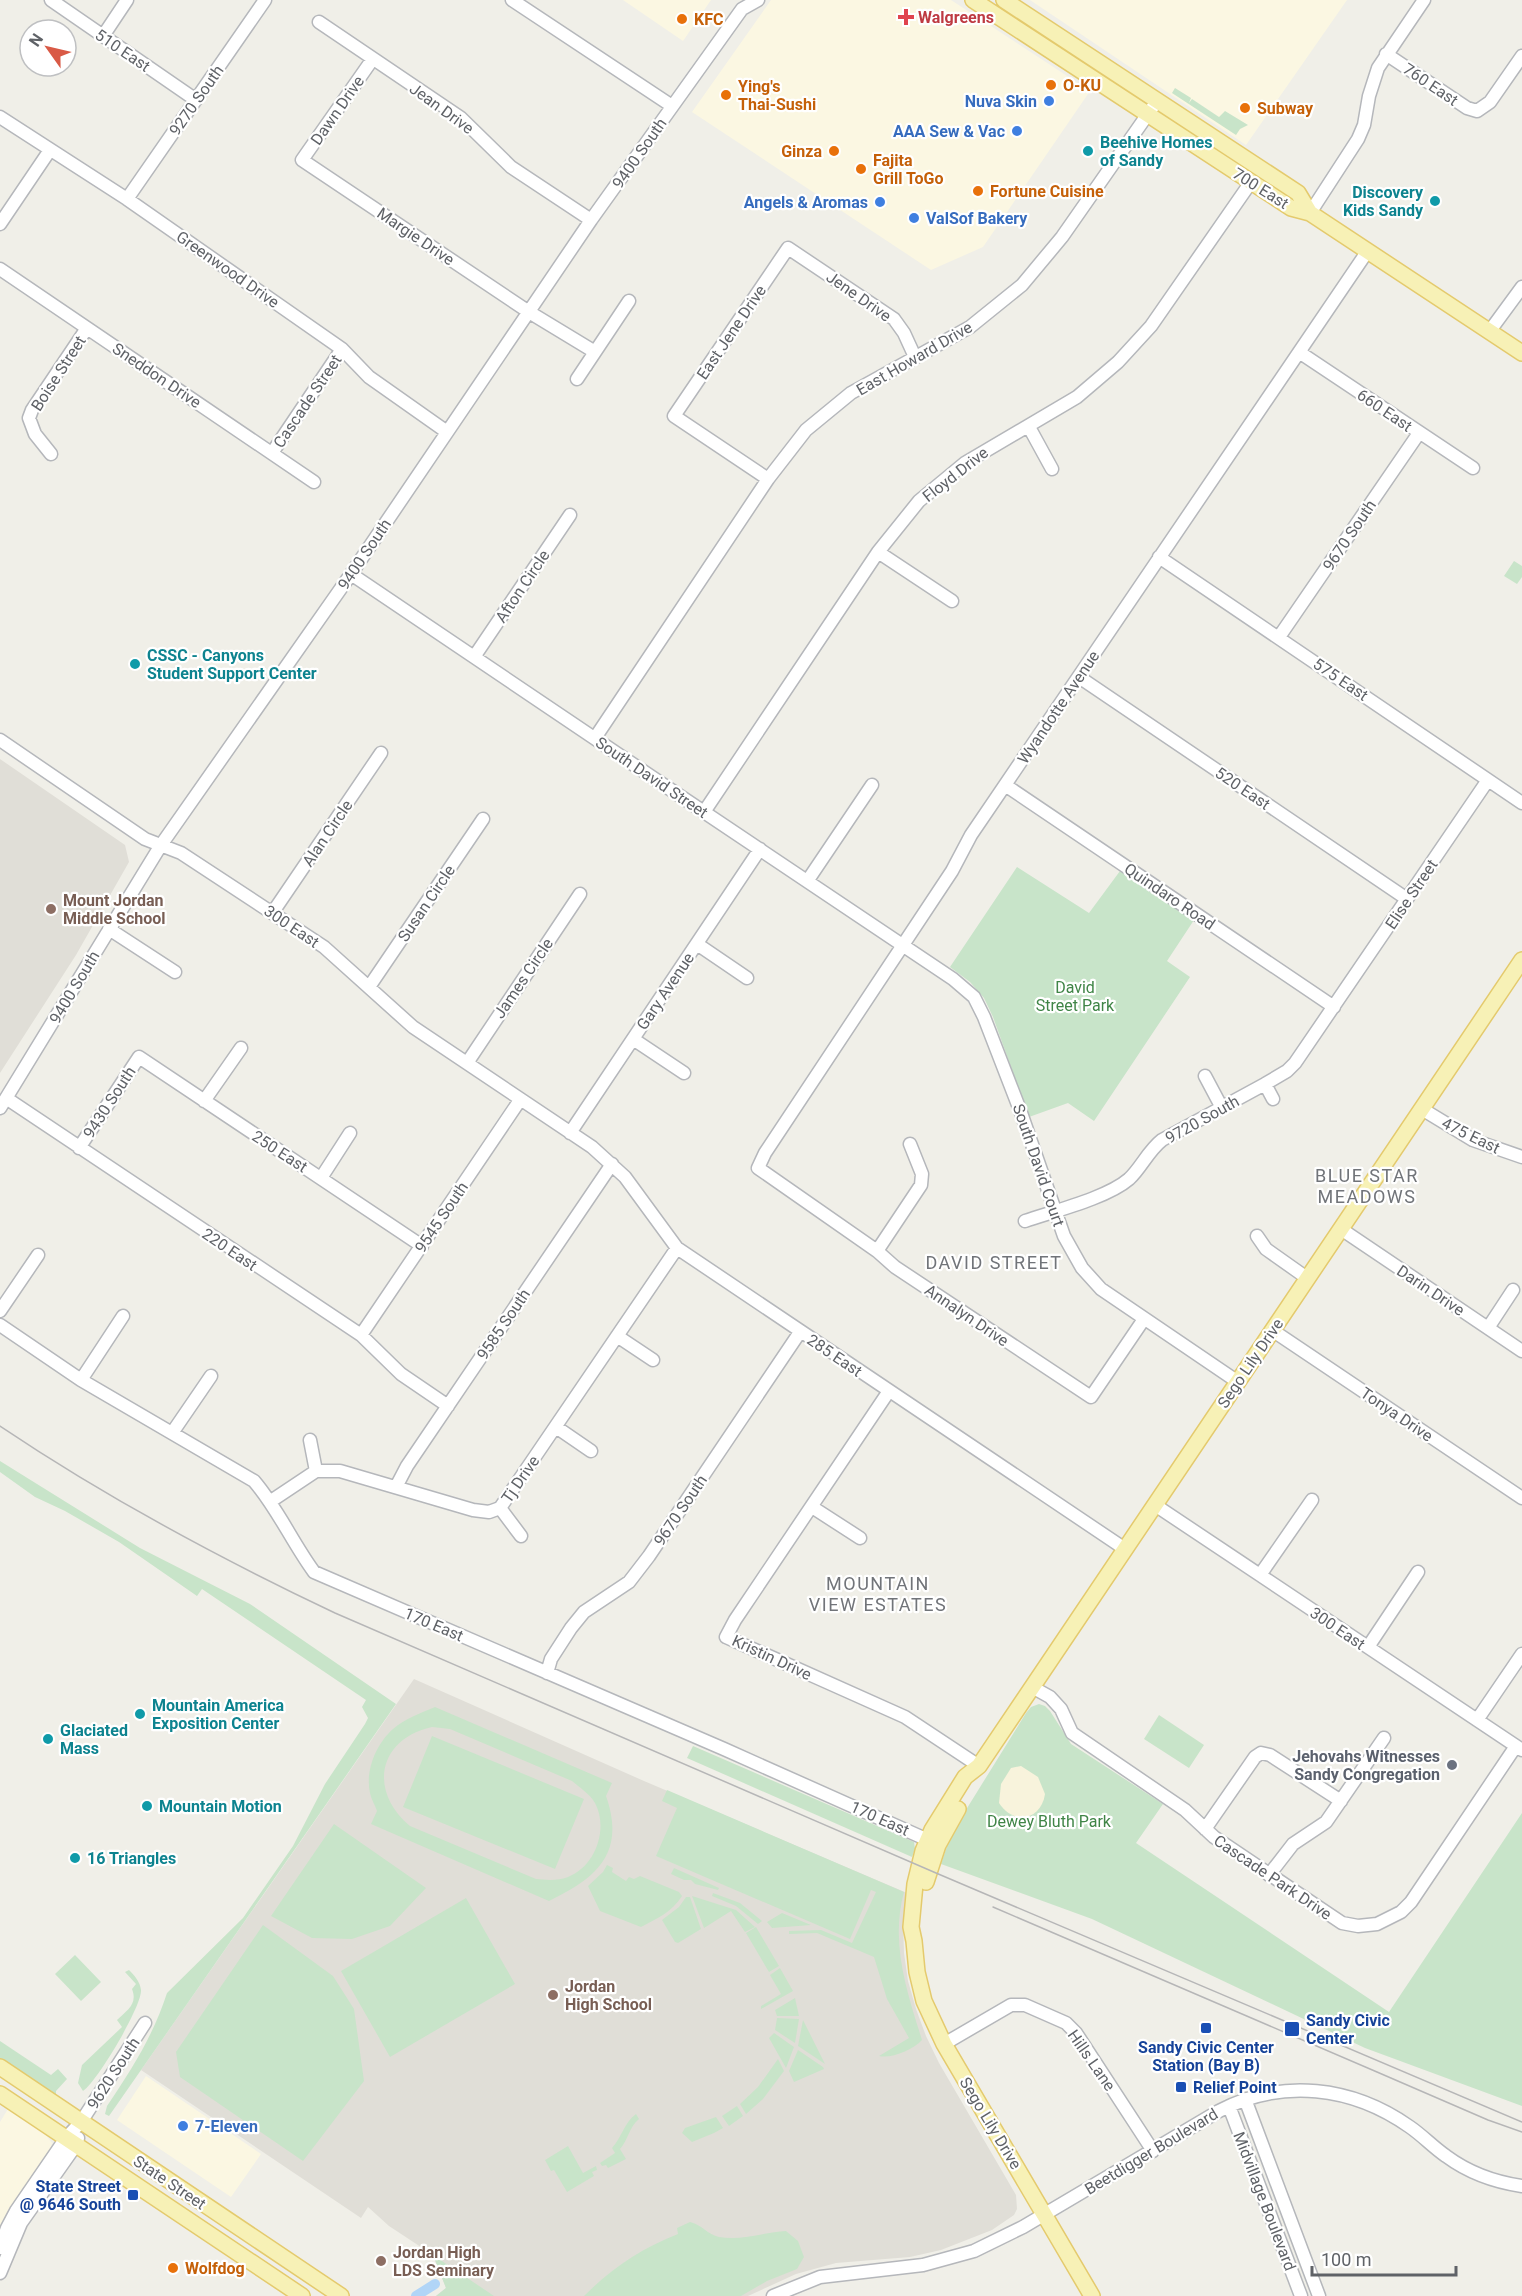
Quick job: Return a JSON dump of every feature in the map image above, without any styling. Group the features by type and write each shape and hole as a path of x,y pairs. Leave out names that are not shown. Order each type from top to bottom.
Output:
{"main road":[{"name":"700 East","path":"973,0 1291,208 1310,213 1522,353"},
{"name":"700 East","path":"1004,0 1298,193 1310,213"},
{"name":"Sego Lily Drive","path":"1092,2296 944,2044 920,1987 911,1927 915,1884 928,1840 965,1778 979,1766 1522,960"},
{"name":"Sego Lily Drive","path":"914,1941 920,1927 925,1887 933,1856 947,1825 974,1783 979,1766"},
{"name":"State Street","path":"0,2067 341,2296"},
{"name":"State Street","path":"0,2094 302,2296"}],"street":[{"name":"510 East","path":"51,0 196,100"},
{"path":"103,36 127,0"},
{"name":"9270 South","path":"127,199 265,0"},
{"path":"512,0 672,106"},
{"name":"9400 South","path":"3,1103 161,845 351,574 591,220 742,4 758,0"},
{"path":"1310,213 1343,170 1359,139 1373,82 1386,54 1424,0"},
{"name":"Jean Drive","path":"319,22 461,118 511,167 591,220"},
{"name":"760 East","path":"1386,54 1467,108 1477,111 1490,102 1522,56"},
{"name":"Dawn Drive","path":"302,160 372,60"},
{"name":"East Howard Drive","path":"595,738 768,479 806,430 876,377 970,327 1022,285 1062,237 1125,142 1157,100"},
{"name":"Greenwood Drive","path":"0,117 127,199 342,349 369,377 447,432"},
{"path":"0,224 50,150"},
{"name":"Margie Drive","path":"302,160 529,312 595,352"},
{"name":"Floyd Drive","path":"704,812 878,552 919,501 943,480 992,446 1029,427 1077,397 1097,381 1151,326 1251,182"},
{"name":"Jene Drive","path":"788,248 894,319 904,333 915,357"},
{"name":"East Jene Drive","path":"768,479 674,417 788,248"},
{"name":"Wyandotte Avenue","path":"758,1168 765,1153 952,871 971,835 1367,252"},
{"name":"Sneddon Drive","path":"0,269 314,482"},
{"path":"1490,332 1522,287"},
{"path":"577,379 629,301"},
{"name":"Boise Street","path":"51,454 35,434 29,418 32,410 87,328"},
{"name":"Cascade Street","path":"272,453 342,349"},
{"name":"660 East","path":"1299,352 1473,468"},
{"path":"1029,427 1052,469"},
{"name":"9670 South","path":"1279,637 1419,433"},
{"name":"Afton Circle","path":"474,657 570,515"},
{"path":"878,552 952,601"},
{"name":"575 East","path":"1159,557 1522,802"},
{"name":"South David Street","path":"351,574 953,979"},
{"name":"520 East","path":"1078,677 1407,899"},
{"name":"300 East","path":"0,740 145,839 181,853 324,947 413,1027 570,1132"},
{"name":"Alan Circle","path":"273,912 381,753"},
{"name":"Elise Street","path":"1334,1008 1488,780"},
{"path":"808,880 872,785"},
{"name":"Quindaro Road","path":"1005,785 1334,1008"},
{"name":"Susan Circle","path":"369,987 483,819"},
{"name":"Gary Avenue","path":"570,1132 760,849"},
{"name":"James Circle","path":"467,1063 580,894"},
{"path":"109,929 175,972"},
{"path":"697,944 747,978"},
{"name":"South David Court","path":"953,979 974,997 984,1017 1064,1236 1073,1253 1101,1290 1144,1319"},
{"name":"9720 South","path":"1025,1221 1116,1188 1130,1178 1153,1147 1162,1140 1287,1071 1334,1008"},
{"path":"633,1039 684,1072"},
{"path":"204,1101 241,1048"},
{"name":"250 East","path":"138,1057 422,1246"},
{"name":"9430 South","path":"78,1148 138,1057"},
{"path":"1205,1076 1222,1108"},
{"path":"1265,1084 1273,1099"},
{"name":"9545 South","path":"361,1335 520,1100"},
{"name":"220 East","path":"3,1103 78,1148 361,1335 401,1374 448,1406"},
{"name":"475 East","path":"1422,1109 1473,1140 1522,1157"},
{"name":"285 East","path":"570,1132 612,1164 625,1177 677,1248 1125,1549"},
{"path":"321,1178 350,1133"},
{"path":"877,1251 921,1185 922,1174 910,1144"},
{"name":"9585 South","path":"396,1487 407,1466 612,1164"},
{"name":"Annalyn Drive","path":"758,1168 895,1266 1091,1397 1144,1319"},
{"name":"Darin Drive","path":"1341,1229 1522,1351"},
{"path":"1257,1236 1266,1250 1307,1278"},
{"name":"Tj Drive","path":"316,1471 340,1472 473,1510 489,1512 500,1508 677,1248"},
{"path":"0,1311 38,1255"},
{"path":"1488,1328 1513,1290"},
{"path":"81,1380 123,1316"},
{"path":"1144,1319 1238,1382"},
{"name":"170 East","path":"0,1325 81,1380 254,1481 271,1501 297,1550 314,1572 928,1840"},
{"name":"Tonya Drive","path":"1272,1330 1522,1498"},
{"name":"9670 South","path":"547,1673 551,1659 584,1612 629,1582 649,1556 800,1332"},
{"path":"617,1336 653,1360"},
{"path":"172,1433 211,1376"},
{"name":"Kristin Drive","path":"889,1391 735,1620 726,1638 905,1717 979,1766"},
{"path":"556,1427 591,1450"},
{"path":"271,1501 316,1471 310,1440"},
{"path":"1260,1575 1312,1500"},
{"name":"300 East","path":"1155,1505 1519,1748"},
{"path":"812,1507 860,1538"},
{"path":"500,1508 521,1536"},
{"path":"1368,1647 1418,1572"},
{"path":"1477,1720 1522,1654"},
{"name":"Cascade Park Drive","path":"1032,1687 1050,1697 1061,1709 1072,1733 1185,1810 1205,1828 1269,1875 1342,1923 1358,1926 1377,1924 1390,1919 1411,1902 1519,1748"},
{"path":"1269,1875 1287,1849 1321,1827 1384,1738"},
{"path":"1205,1828 1255,1756 1261,1753 1270,1755 1341,1801"},
{"name":"Hills Lane","path":"944,2044 1011,2005 1025,2006 1066,2023 1076,2033 1153,2151"},
{"name":"9620 South","path":"71,2141 145,2023"},
{"name":"Beetdigger Boulevard","path":"773,2296 820,2277 858,2271 911,2267 947,2260 989,2244 1045,2214 1229,2106 1266,2093 1293,2090 1320,2091 1348,2096 1398,2119 1447,2157 1467,2169 1491,2179 1522,2186"},
{"name":"Midvillage Boulevard","path":"1245,2099 1319,2296"},
{"name":"Midvillage Boulevard","path":"1229,2106 1301,2296"},
{"path":"0,2248 16,2211 71,2141"},
{"path":"0,2273 21,2223 71,2141"}],"shaded area":[{"path":"623,0 711,0 683,41"},
{"path":"771,0 951,0 1090,91 983,247 931,270 692,112"},
{"path":"1030,0 1347,0 1246,145"},
{"name":"Mount Jordan Middle School","path":"0,759 125,845 129,862 76,955 0,1073"},
{"name":"Jordan High School","path":"414,1679 644,1781 907,1893 903,1922 904,1953 908,1981 916,2009 939,2063 1016,2195 1017,2209 1014,2215 992,2230 941,2250 910,2257 836,2263 796,2274 748,2296 436,2296 446,2288 433,2255 389,2226 368,2207 361,2218 141,2070"},
{"path":"146,2076 261,2154 231,2197 117,2120"},
{"path":"8,2109 45,2134 52,2143 50,2150 20,2195 0,2234 0,2122"}],"green space":[{"path":"1175,88 1191,98 1189,103 1192,99 1219,117 1225,111 1248,125 1240,129 1236,135 1172,93"},
{"path":"1514,561 1522,566 1522,577 1517,584 1504,576"},
{"name":"David Street Park","path":"1017,867 1089,913 1120,871 1194,920 1167,961 1190,977 1094,1121 1068,1103 1029,1117 984,998 970,982 950,967"},
{"path":"0,1461 140,1548 250,1604 396,1704 109,2116 105,2114 107,2106 141,2052 167,1993 243,1918 293,1846 325,1784 368,1718 362,1707 366,1700 202,1589 197,1596 119,1542 65,1511 35,1497 0,1472"},
{"name":"Dewey Bluth Park","path":"1039,1704 1050,1711 1071,1744 1163,1804 1136,1843 1389,2012 1522,1813 1522,2106 1365,2048 1092,1919 941,1864 951,1834 1026,1713 1031,1707"},
{"path":"435,1707 612,1783 606,1796 612,1833 609,1848 603,1861 593,1873 581,1883 549,1901 371,1824 377,1811 371,1798 369,1776 377,1750 397,1725","holes":["432,1727 450,1729 572,1781 587,1794 595,1803 599,1813 600,1835 597,1846 586,1865 568,1877 552,1880 536,1879 410,1826 397,1812 388,1797 384,1782 385,1768 390,1754 414,1733"]},
{"path":"1159,1715 1204,1745 1189,1768 1144,1739"},
{"path":"432,1736 584,1799 555,1869 403,1807"},
{"path":"693,1746 914,1842 915,1849 912,1857 687,1758"},
{"path":"667,1790 904,1892 899,1930 902,1967 922,2040 902,2053 879,2056 909,2038 887,1999 874,1957 817,1933 789,1934 789,1931 821,1930 852,1943 876,1892 871,1890 850,1939 656,1856 677,1808 662,1801"},
{"path":"334,1824 426,1888 390,1926 352,1939 312,1938 271,1916"},
{"path":"607,1865 613,1868 612,1872 626,1881 629,1877 634,1879 640,1876 679,1892 682,1896 669,1910 641,1927 600,1911 588,1886"},
{"path":"674,1868 719,1888 718,1890 695,1884 691,1880 684,1880 671,1874"},
{"path":"713,1893 740,1903 762,1921 758,1924 736,1906 712,1896"},
{"path":"692,1896 736,1910 755,1927 745,1932 731,1911 704,1928"},
{"path":"686,1897 690,1897 701,1929 678,1943 675,1942 662,1920 679,1907"},
{"path":"466,1898 515,1984 390,2057 341,1971"},
{"path":"782,1913 811,1925 772,1928 767,1922"},
{"path":"263,1925 333,1976 354,2009 364,2081 303,2161 180,2077 176,2052"},
{"path":"756,1927 779,1966 769,1972 746,1933"},
{"path":"75,1955 101,1982 81,2001 55,1974"},
{"path":"780,1968 793,1991 761,2009 761,2006 781,1994 770,1975"},
{"path":"129,1970 140,1984 139,1999 117,2044 98,2074 83,2091 78,2083 82,2065 122,2027 117,2020 133,2003 132,1989 136,1984 125,1972"},
{"path":"795,1998 799,2016 777,2016 775,2010"},
{"path":"777,2018 799,2019 795,2043 775,2030"},
{"path":"803,2020 825,2064 798,2046"},
{"path":"774,2033 794,2047 786,2068 769,2038"},
{"path":"0,2041 51,2075 58,2069 67,2079 56,2091 56,2095 0,2058"},
{"path":"798,2050 824,2069 794,2082 789,2071"},
{"path":"778,2059 784,2071 763,2099 746,2114 740,2104 758,2087"},
{"path":"737,2106 743,2116 729,2126 722,2116"},
{"path":"636,2114 639,2119 620,2149 626,2159 608,2168 606,2165 602,2166 600,2163 615,2153 612,2148"},
{"path":"716,2117 723,2128 714,2133 692,2142 682,2133 685,2128"},
{"path":"568,2146 583,2173 596,2166 597,2170 592,2172 594,2176 567,2192 545,2160"},
{"path":"690,2222 715,2236 728,2238 786,2231 798,2241 804,2257 797,2269 767,2281 741,2296 584,2296 605,2276 652,2246 678,2234 677,2228"},
{"path":"433,2255 494,2296 436,2296 446,2288"}],"sand":[{"path":"1021,1766 1038,1777 1045,1794 1038,1810 1026,1817 1012,1815 999,1803 1001,1784 1011,1768"}],"waterway":[{"path":"416,2296 435,2284"}],"tram line":[{"path":"0,1426 81,1478 164,1526 335,1613 936,1873 1522,2122"},
{"path":"993,1907 1488,2120 1522,2132"}],"place":[{"name":"Walgreens","path":"906,17"},
{"name":"KFC","path":"682,19"},
{"name":"O-KU","path":"1051,85"},
{"name":"Ying's Thai-Sushi","path":"726,95"},
{"name":"Nuva Skin","path":"1049,101"},
{"name":"Subway","path":"1245,108"},
{"name":"AAA Sew & Vac","path":"1017,131"},
{"name":"Ginza","path":"834,151"},
{"name":"Beehive Homes of Sandy","path":"1088,151"},
{"name":"Fajita Grill ToGo","path":"861,169"},
{"name":"Fortune Cuisine","path":"978,191"},
{"name":"Discovery Kids Sandy","path":"1435,201"},
{"name":"Angels & Aromas","path":"880,202"},
{"name":"ValSof Bakery","path":"914,218"},
{"name":"CSSC - Canyons Student Support Center","path":"135,664"},
{"name":"Mount Jordan Middle School","path":"51,909"},
{"name":"Mountain America Exposition Center","path":"140,1714"},
{"name":"Glaciated Mass","path":"48,1739"},
{"name":"Jehovahs Witnesses Sandy Congregation","path":"1452,1765"},
{"name":"Mountain Motion","path":"147,1806"},
{"name":"16 Triangles","path":"75,1858"},
{"name":"Jordan High School","path":"553,1995"},
{"name":"Sandy Civic Center Station (Bay B)","path":"1206,2028"},
{"name":"Sandy Civic Center","path":"1292,2029"},
{"name":"Relief Point","path":"1181,2087"},
{"name":"7-Eleven","path":"183,2126"},
{"name":"State Street @ 9646 South","path":"133,2195"},
{"name":"Jordan High LDS Seminary","path":"381,2261"},
{"name":"Wolfdog","path":"173,2268"}],"district":[{"name":"BLUE STAR MEADOWS","path":"1367,1186"},
{"name":"DAVID STREET","path":"994,1263"},
{"name":"MOUNTAIN VIEW ESTATES","path":"878,1594"}]}
